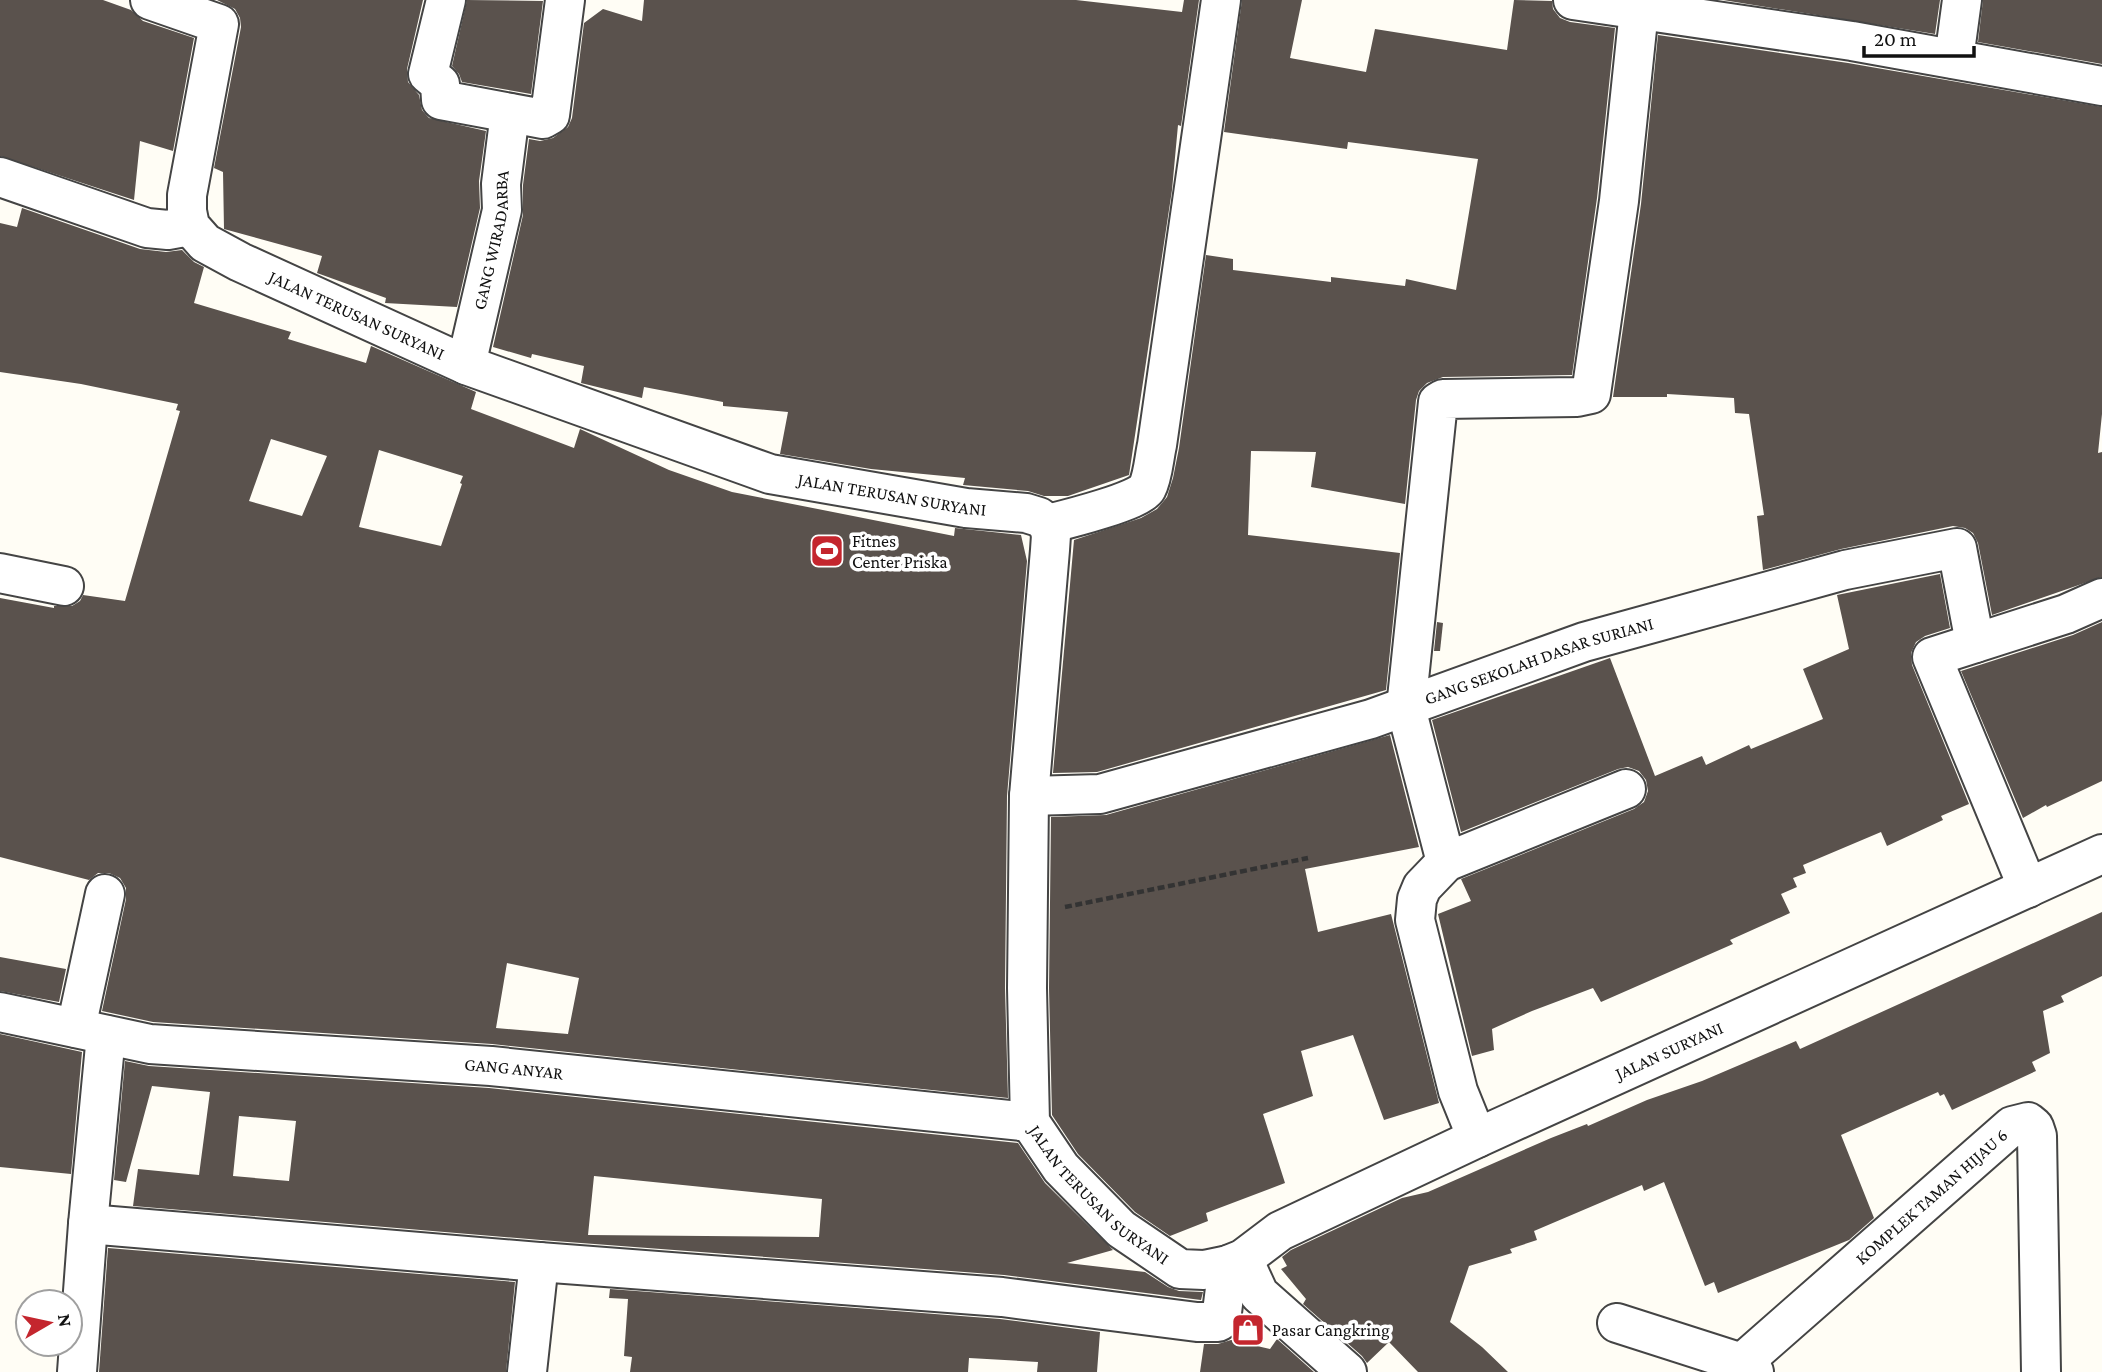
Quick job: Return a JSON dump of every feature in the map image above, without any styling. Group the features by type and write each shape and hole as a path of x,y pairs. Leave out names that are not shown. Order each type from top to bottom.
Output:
{"street":[{"path":"0,177 147,228 168,230 190,226 187,194 222,12 150,0"},
{"path":"446,0 428,74 440,84 441,100 543,120 550,115 565,0"},
{"path":"1573,0 1804,17 1954,59 2102,86"},
{"path":"1954,59 1962,0"},
{"path":"1048,524 1079,517 1138,496 1147,488 1159,431 1213,1"},
{"path":"1446,862 1406,708 1438,402 1443,399 1577,397 1591,394 1618,213 1655,8"},
{"name":"GANG WIRADARBA","path":"466,365 502,210 500,184 510,113"},
{"name":"JALAN TERUSAN SURYANI","path":"190,226 205,243 240,262 466,365 770,474 982,510 1026,513 1040,517 1048,524 1051,535 1050,550 1029,796 1027,915 1030,1122 1061,1168 1121,1229 1180,1269 1194,1271 1235,1262"},
{"name":"GANG SEKOLAH DASAR SURIANI","path":"1029,796 1100,794 1406,708 1584,642 1845,570 1957,548 1975,643"},
{"path":"0,573 64,586"},
{"path":"2028,888 1932,657 2066,614 2102,598"},
{"path":"1477,1138 1458,1091 1415,920 1417,899 1422,887 1446,862 1626,789"},
{"name":"JALAN SURYANI","path":"1235,1262 1280,1231 1477,1138 2102,854"},
{"path":"77,1372 88,1224 91,1031 105,894"},
{"name":"GANG ANYAR","path":"0,1012 173,1045 491,1066 1030,1122"},
{"name":"KOMPLEK TAMAN HIJAU 6","path":"1748,1368 2012,1126 2028,1122 2034,1127 2037,1136 2041,1372"},
{"path":"88,1224 1002,1297 1197,1322 1218,1322 1223,1313 1235,1262"},
{"path":"527,1372 539,1262"},
{"path":"1235,1262 1259,1294 1347,1372"},
{"path":"1617,1322 1748,1368"}],"path":[{"path":"1027,915 1308,858"}],"building":[{"path":"0,0 103,0 131,10 143,21 194,38 173,151 140,141 134,200 0,156"},
{"path":"217,0 423,0 407,69 408,82 419,95 422,110 429,118 486,131 479,181 480,208 457,307 385,303 386,298 317,273 322,256 224,229 223,172 214,168 241,27 235,9"},
{"path":"467,0 543,1 531,94 462,82 452,66"},
{"path":"644,0 1076,0 1182,12 1184,0 1199,0 1181,126 1178,125 1172,190 1129,475 1068,496 1044,496 1028,491 963,485 965,478 871,469 780,454 788,412 723,406 723,402 644,387 642,398 581,383 584,366 532,354 531,358 493,347 523,215 523,185 529,139 540,141 553,138 568,127 572,118 584,23 603,9 642,21"},
{"path":"1242,0 1302,0 1290,58 1366,72 1375,29 1507,50 1514,0 1552,1 1553,9 1560,18 1570,22 1615,28 1597,198 1572,375 1443,377 1427,383 1419,391 1416,400 1405,504 1311,487 1316,452 1251,451 1248,535 1400,553 1386,690 1097,772 1053,773 1074,540 1141,518 1157,509 1167,497 1179,448 1206,255 1233,259 1233,270 1331,282 1331,277 1405,286 1406,279 1456,290 1478,159 1348,142 1347,149 1224,132"},
{"path":"1723,0 1940,0 1935,34"},
{"path":"1983,0 2102,0 2102,64 1978,42"},
{"path":"1658,35 1848,63 2102,107 2102,414 2098,453 2102,452 2102,577 1992,615 1978,543 1973,533 1953,526 1841,549 1763,570 1757,516 1764,515 1749,414 1735,413 1734,398 1667,394 1667,397 1613,397 1641,204"},
{"path":"22,208 140,249 166,252 182,250 194,262 204,267 194,303 291,332 288,339 366,363 371,346 476,392 471,409 574,448 580,429 669,470 732,492 954,536 955,528 1021,535 1027,561 1007,796 1005,988 1008,1098 492,1044 153,1022 102,1011 126,899 126,888 120,878 109,873 98,873 89,880 0,857 0,598 54,608 72,606 80,601 83,595 125,601 180,411 176,410 178,404 81,384 0,372 0,223 17,227","holes":["271,439 327,456 302,516 249,501","379,450 463,476 441,546 359,527","507,963 579,978 568,1034 496,1028"]},
{"path":"1940,574 1950,628 1925,636 1916,642 1911,653 1912,665 1969,804 1941,816 1943,820 1887,846 1881,832 1803,865 1806,873 1793,878 1797,887 1781,894 1790,913 1730,940 1733,944 1601,1002 1593,988 1532,1011 1492,1029 1494,1050 1472,1056 1438,914 1471,901 1461,879 1634,809 1644,802 1648,791 1646,780 1639,771 1628,767 1618,769 1461,832 1432,720 1610,658 1655,776 1702,756 1706,765 1749,745 1751,749 1823,719 1803,669 1849,649 1837,595"},
{"path":"1437,622 1443,623 1440,651 1434,651"},
{"path":"2102,622 2102,781 2023,818 1961,671 2073,635"},
{"path":"1390,735 1419,847 1305,869 1318,932 1391,914 1439,1103 1384,1120 1353,1035 1301,1051 1313,1096 1263,1114 1285,1183 1206,1213 1208,1221 1170,1236 1135,1212 1078,1154 1052,1115 1049,988 1051,817 1106,815"},
{"path":"2102,912 2102,976 2061,996 2064,1002 2043,1011 2050,1053 2032,1062 2036,1071 1952,1110 1944,1094 1940,1096 1938,1092 1841,1135 1874,1218 1849,1240 1718,1293 1714,1282 1705,1286 1664,1182 1644,1191 1642,1185 1534,1231 1537,1240 1510,1249 1512,1253 1469,1266 1450,1322 1508,1372 1418,1372 1389,1342 1367,1363 1303,1304 1306,1299 1281,1269 1287,1266 1282,1257 1291,1250 1402,1198 1428,1192 1551,1138 1702,1081 1796,1041 1800,1049"},
{"path":"0,957 66,969 59,1002 0,991"},
{"path":"0,1034 82,1052 71,1174 0,1167"},
{"path":"125,1061 149,1066 489,1088 1018,1143 1045,1183 1113,1250 1067,1263 1145,1272 1179,1291 1203,1292 1201,1300 1004,1275 133,1206 138,1169 199,1175 210,1092 152,1086 126,1182 114,1180","holes":["239,1116 296,1121 289,1181 233,1176","594,1176 822,1199 819,1237 588,1235"]},
{"path":"108,1248 515,1282 506,1372 99,1372"},
{"path":"610,1289 1000,1319 1100,1332 1097,1372 1037,1372 1038,1362 969,1358 968,1372 630,1372 632,1357 624,1356 628,1299 609,1298"},
{"path":"1277,1339 1314,1372 1200,1372 1204,1344 1231,1340 1270,1349"}],"place":[{"name":"Fitnes Center Priska","path":"827,551"},
{"name":"Pasar Cangkring","path":"1248,1330"}]}
